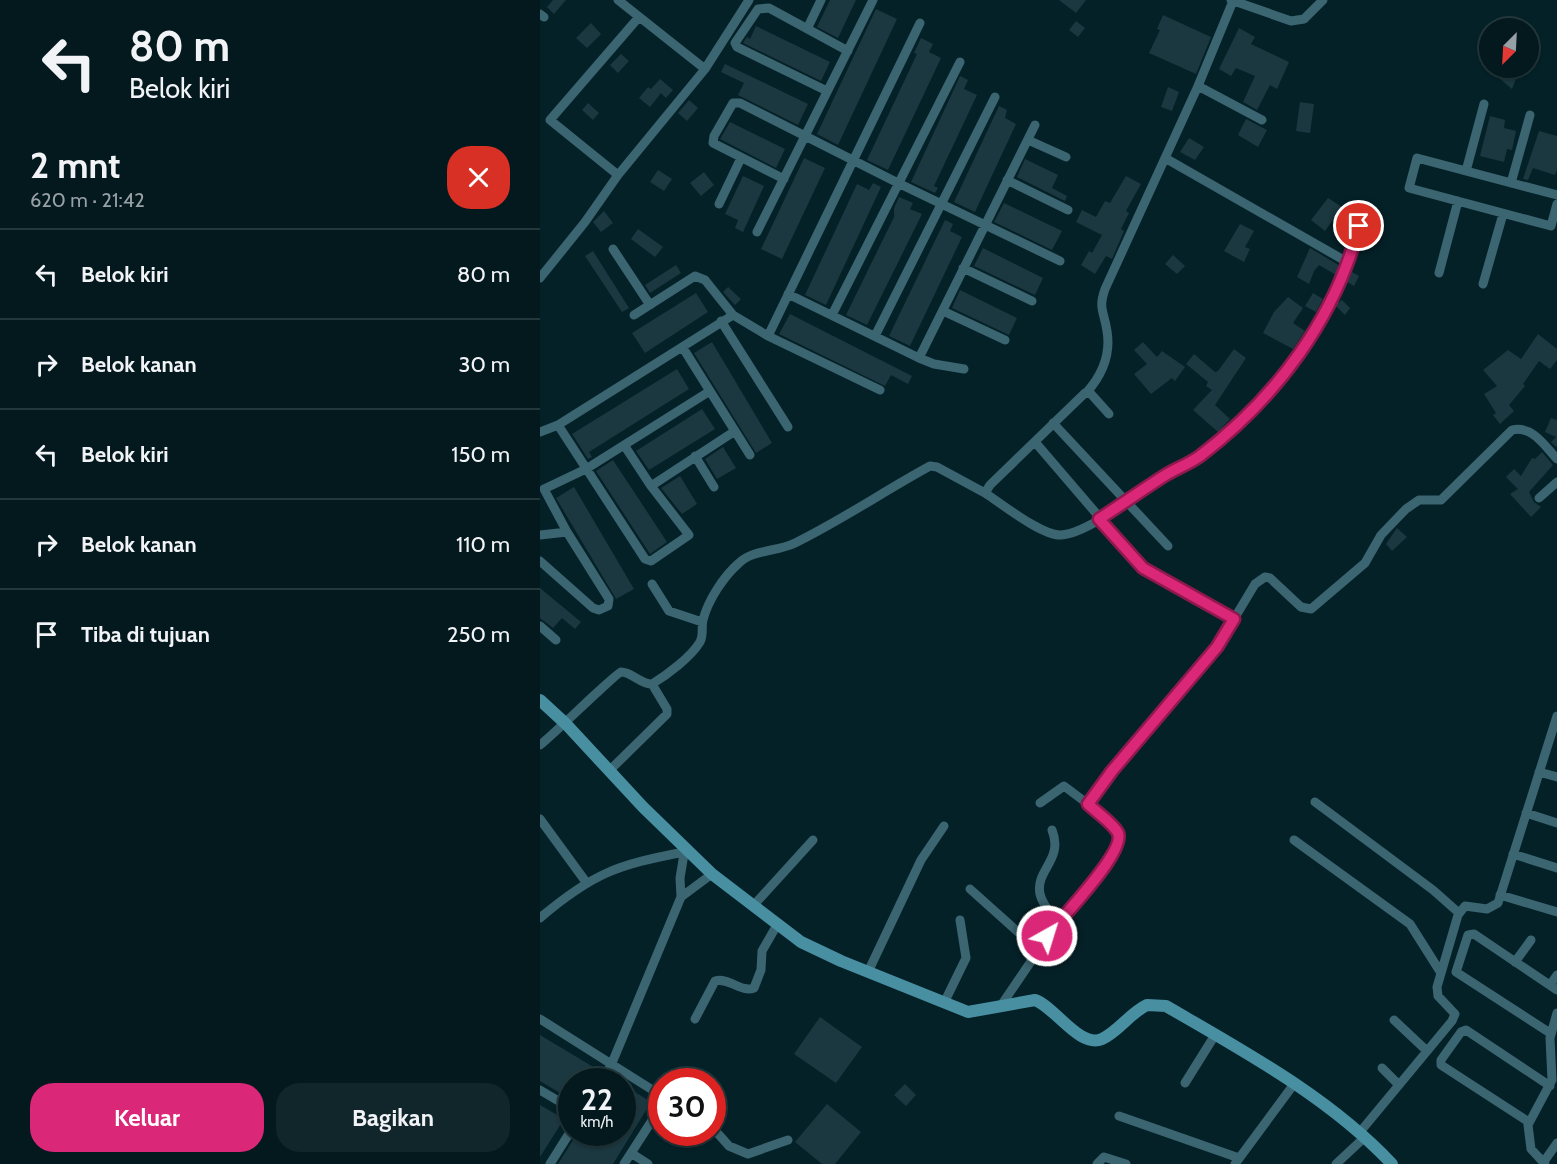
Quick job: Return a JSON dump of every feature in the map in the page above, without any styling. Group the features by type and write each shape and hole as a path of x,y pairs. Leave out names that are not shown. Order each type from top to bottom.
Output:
{"street":[{"path":"618,0 705,69"},
{"path":"540,278 585,222 618,175 705,69 749,0"},
{"path":"807,29 821,0"},
{"path":"757,232 873,0"},
{"path":"985,494 990,485 1097,381 1107,354 1108,332 1101,303 1198,86 1232,0 1291,21 1304,19 1323,0"},
{"path":"827,91 735,45 739,34 762,7 848,51"},
{"path":"618,175 550,120 639,17"},
{"path":"768,336 920,23"},
{"path":"832,315 960,62"},
{"path":"1198,86 1262,120"},
{"path":"875,336 995,97"},
{"path":"784,179 712,141 735,102 1060,261"},
{"path":"1466,171 1484,104"},
{"path":"1511,183 1530,115"},
{"path":"919,358 1035,125"},
{"path":"1028,140 1066,158"},
{"path":"719,204 741,158"},
{"path":"1556,210 1551,226 1408,188 1417,158 1557,195"},
{"path":"1165,159 1349,263"},
{"path":"1007,180 1068,210"},
{"path":"1439,273 1458,201"},
{"path":"1484,284 1503,214"},
{"path":"540,745 566,724 615,674 627,673 644,683 652,684 699,644 703,633 702,622 711,600 744,559 791,545 833,524 927,467 937,467 1055,535 1071,532 1127,502 1158,480 1198,457 1275,387 1299,354 1349,263 1359,226"},
{"path":"613,249 650,305"},
{"path":"963,268 1032,301"},
{"path":"634,315 696,276 701,276 733,315 768,336 880,390"},
{"path":"788,294 919,358 934,364 964,369"},
{"path":"943,311 1005,340"},
{"path":"540,432 558,425 733,315"},
{"path":"721,321 788,427"},
{"path":"683,348 750,455"},
{"path":"540,561 593,608 599,610 608,606 609,598 542,489 586,469 710,391"},
{"path":"1087,393 1109,414"},
{"path":"1053,423 1168,546"},
{"path":"558,425 645,559 651,561 689,535 651,486 624,445"},
{"path":"1088,804 1112,771 1217,647 1255,584 1265,577 1270,578 1301,607 1311,609 1365,563 1381,535 1406,509 1419,500 1441,500 1512,430 1525,429 1539,439 1557,459"},
{"path":"651,486 735,431"},
{"path":"1035,442 1143,568 1234,619"},
{"path":"695,456 714,487"},
{"path":"1539,498 1557,482"},
{"path":"540,535 567,532"},
{"path":"652,584 669,611 702,622"},
{"path":"540,626 556,640"},
{"path":"610,770 667,714 667,709 652,684"},
{"path":"540,700 566,724 684,850 777,925 817,951 968,1012 1035,1000 1053,1010 1081,1036 1096,1040 1103,1038 1141,1007 1156,1004 1166,1006 1294,1084 1363,1134 1392,1164"},
{"path":"1336,1164 1363,1134 1455,1014 1438,996 1437,987 1459,913 1465,906 1493,908 1500,896 1539,772 1555,731 1557,716"},
{"path":"1539,772 1557,777"},
{"path":"1000,1007 1037,949 1100,873 1119,841 1117,832 1088,804 1064,786 1040,804"},
{"path":"1315,802 1433,890 1459,913"},
{"path":"1526,813 1557,823"},
{"path":"540,819 586,882"},
{"path":"868,972 921,860 944,826"},
{"path":"1052,830 1056,850 1039,889 1041,897 1057,923"},
{"path":"753,906 813,840"},
{"path":"1294,840 1410,924 1441,973"},
{"path":"540,918 586,882 621,865 684,850"},
{"path":"610,1068 681,897 680,878 684,850"},
{"path":"1513,854 1557,868"},
{"path":"681,897 712,874"},
{"path":"970,889 1037,949"},
{"path":"1500,896 1557,912"},
{"path":"944,1004 967,955 960,920"},
{"path":"696,1019 715,981 724,980 750,990 754,988 761,970 762,951 777,925"},
{"path":"1551,1034 1459,975 1456,969 1468,935 1472,933 1553,987 1557,975"},
{"path":"1515,962 1531,940"},
{"path":"1557,1013 1551,1034 1550,1086 1529,1122 1531,1149 1544,1163 1557,1143"},
{"path":"540,1019 648,1087"},
{"path":"1394,1020 1427,1051"},
{"path":"1529,1122 1441,1065 1442,1059 1461,1032 1466,1030 1550,1086"},
{"path":"1185,1083 1215,1035"},
{"path":"1382,1068 1399,1085"},
{"path":"1119,1116 1237,1161 1294,1084"},
{"path":"540,1090 558,1101"},
{"path":"624,1164 648,1127"},
{"path":"726,1143 748,1155 788,1140"},
{"path":"550,1164 561,1146"},
{"path":"631,1153 648,1164"},
{"path":"1097,1164 1104,1157 1126,1164"},
{"path":"540,1161 545,1164"}],"building":[{"path":"553,0 566,0 554,14 547,7"},
{"path":"830,0 856,0 838,38 817,27"},
{"path":"1059,0 1086,0 1076,13"},
{"path":"876,9 897,19 838,145 817,134"},
{"path":"1163,15 1211,37 1196,74 1149,53 1160,30 1157,29"},
{"path":"1076,21 1085,28 1078,37 1069,30"},
{"path":"591,23 601,34 587,48 576,38"},
{"path":"756,26 830,62 821,81 743,43 747,37 750,39"},
{"path":"1239,28 1255,37 1251,44 1289,62 1277,89 1270,85 1257,110 1243,102 1255,76 1236,68 1231,76 1219,69"},
{"path":"921,38 933,44 929,52 941,58 888,170 867,160 917,54 914,53"},
{"path":"621,54 629,61 618,73 610,65"},
{"path":"725,64 808,104 798,125 738,95 744,83 721,72"},
{"path":"960,76 968,80 964,89 977,95 934,186 938,188 935,193 911,182"},
{"path":"1499,78 1516,78 1512,89"},
{"path":"660,79 673,90 666,98 661,93 650,107 639,98 648,87 651,89"},
{"path":"1168,87 1179,92 1172,111 1161,107"},
{"path":"689,100 698,108 687,121 678,113"},
{"path":"1300,102 1314,104 1310,133 1296,131"},
{"path":"588,103 599,113 593,120 582,110"},
{"path":"999,106 1007,110 1005,118 1016,124 975,212 954,202"},
{"path":"1490,116 1505,120 1504,128 1516,131 1512,150 1507,149 1504,162 1480,156"},
{"path":"1246,119 1267,130 1258,147 1238,135"},
{"path":"730,122 785,149 776,168 720,139"},
{"path":"1539,131 1557,136 1557,170 1555,175 1533,168 1528,180 1523,179"},
{"path":"1189,138 1204,147 1195,160 1180,152"},
{"path":"804,158 825,168 782,259 761,249"},
{"path":"1025,159 1058,175 1052,188 1067,196 1065,201 1017,177"},
{"path":"658,170 672,179 664,191 650,182"},
{"path":"704,172 714,185 701,196 690,183"},
{"path":"743,176 764,186 743,232 735,228 738,220 725,214"},
{"path":"1126,176 1141,184 1126,211 1129,213 1121,229 1124,231 1112,259 1106,256 1095,274 1081,265 1089,251 1092,253 1102,235 1076,222 1082,210 1096,217 1105,201 1110,203"},
{"path":"873,183 881,187 826,305 805,295 857,184 869,190"},
{"path":"899,197 913,203 910,209 922,214 867,325 846,315 894,217 894,208"},
{"path":"1328,198 1342,207 1325,231 1311,220"},
{"path":"1004,203 1062,231 1052,250 994,222"},
{"path":"604,211 613,223 601,232 593,222"},
{"path":"945,220 953,224 950,231 962,237 910,346 889,336"},
{"path":"1240,224 1254,231 1245,247 1250,249 1244,262 1224,251"},
{"path":"1372,226 1376,232 1372,238 1368,238 1364,230"},
{"path":"638,229 663,247 655,257 631,239"},
{"path":"983,248 1043,278 1035,295 974,266"},
{"path":"1310,248 1340,266 1336,275 1319,265 1309,284 1297,277"},
{"path":"593,251 629,308 622,312 585,256"},
{"path":"1173,255 1185,266 1177,274 1165,264"},
{"path":"676,265 681,273 650,293 645,285"},
{"path":"1352,272 1359,276 1354,286 1347,282"},
{"path":"728,287 741,299 735,305 723,292"},
{"path":"960,290 1017,318 1009,335 952,308"},
{"path":"696,293 708,312 645,353 632,333"},
{"path":"1313,293 1323,299 1316,312 1305,306"},
{"path":"1288,297 1303,308 1293,323 1305,331 1293,349 1263,333 1274,312"},
{"path":"1342,300 1350,308 1345,315 1335,305"},
{"path":"790,314 912,376 908,384 891,375 885,386 779,334"},
{"path":"1538,334 1557,349 1557,360 1550,369 1539,361 1523,384 1525,386 1509,405 1514,411 1500,424 1493,415 1496,413 1484,394 1497,386 1483,370 1508,350 1521,359"},
{"path":"712,342 772,443 756,453 694,353"},
{"path":"1143,342 1157,357 1162,351 1185,367 1175,381 1172,378 1151,394 1134,374 1147,364 1134,350"},
{"path":"1234,349 1246,358 1215,405 1230,419 1218,432 1193,410 1212,390 1206,386 1208,382 1186,364 1194,354 1215,372"},
{"path":"677,369 689,389 589,452 592,457 588,459 572,434"},
{"path":"702,409 715,429 649,470 636,451"},
{"path":"1551,418 1557,420 1556,447 1551,442 1556,437 1545,432"},
{"path":"723,447 736,468 717,479 705,459"},
{"path":"1542,452 1553,465 1529,492 1534,502 1541,507 1531,517 1510,494 1518,489 1506,477 1514,469 1521,476 1532,458 1535,459"},
{"path":"613,460 667,542 650,554 596,471"},
{"path":"680,476 697,504 682,514 661,488"},
{"path":"574,487 634,589 616,599 556,498"},
{"path":"1397,528 1407,537 1392,551 1386,544"},
{"path":"540,588 581,622 575,629 562,618 553,628 540,618"},
{"path":"820,1017 862,1047 836,1083 794,1054"},
{"path":"540,1035 595,1068 558,1068 558,1092 540,1081"},
{"path":"905,1084 916,1095 906,1106 894,1095"},
{"path":"636,1093 648,1100 648,1107 636,1126"},
{"path":"827,1104 861,1132 835,1164 822,1164 795,1142"},
{"path":"540,1105 558,1116 558,1128 540,1157"},
{"path":"569,1146 624,1146 613,1164 558,1164"}],"route":[{"path":"1047,936 1096,879 1119,841 1117,832 1088,804 1112,771 1217,647 1234,619 1143,568 1099,519 1198,457 1254,409 1275,387 1299,354 1336,292 1349,263 1359,226"}]}
